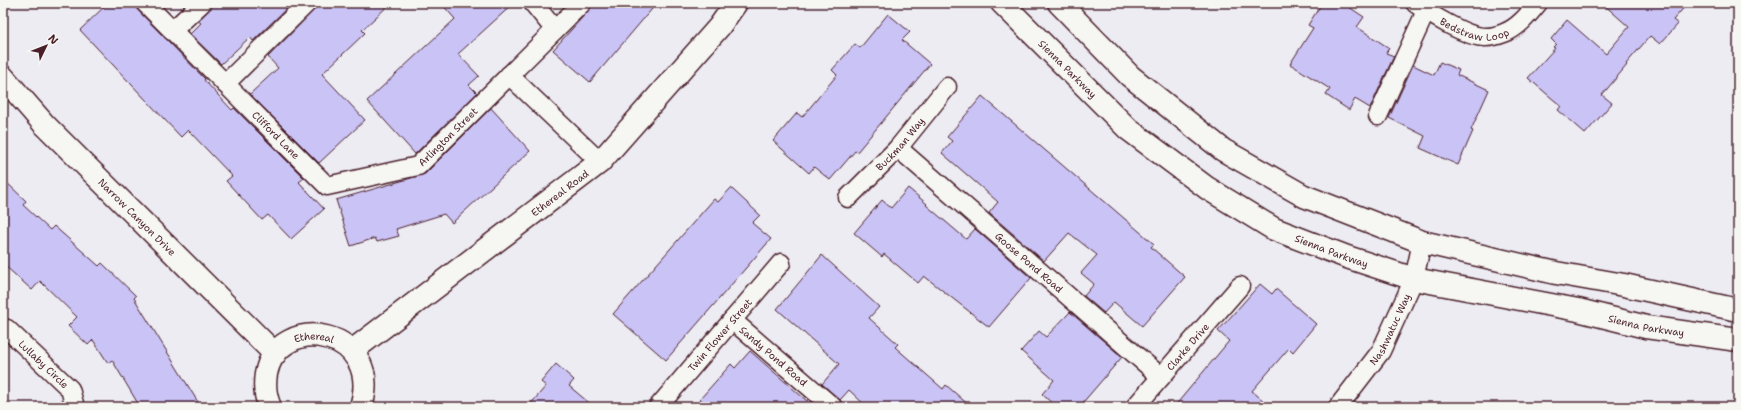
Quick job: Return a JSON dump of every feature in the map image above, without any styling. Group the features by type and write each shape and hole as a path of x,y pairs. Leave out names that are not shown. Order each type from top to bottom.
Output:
{"main road":[{"name":"Ethereal Road","path":"352,351 600,162 719,27 736,3"},
{"name":"Sienna Parkway","path":"1002,3 1128,130 1207,188 1274,229 1346,257 1414,279 1578,310 1646,327 1738,340"},
{"path":"1059,3 1130,76 1223,150 1304,196 1422,242 1556,273 1624,285 1738,310"},
{"name":"Narrow Canyon Drive","path":"3,77 44,124 275,354"},
{"name":"Ethereal","path":"270,407 266,399 264,383 267,368 275,354 286,344 299,337 313,335 327,336 341,342 352,351 361,364 366,378 365,394 361,407"}],"street":[{"name":"Clifford Lane","path":"145,3 326,186"},
{"path":"172,31 202,3"},
{"path":"225,84 307,3"},
{"path":"533,3 555,30"},
{"name":"Arlington Street","path":"326,186 418,166 582,3"},
{"name":"Bedstraw Loop","path":"1378,116 1421,7 1466,32 1485,37 1505,33 1522,21 1538,3"},
{"path":"510,75 600,162"},
{"name":"Buckman Way","path":"848,198 898,148 947,87"},
{"name":"Goose Pond Road","path":"898,148 1161,377"},
{"name":"Nashwatuc Way","path":"1338,407 1381,351 1414,279 1422,242"},
{"name":"Twin Flower Street","path":"658,407 781,263"},
{"name":"Clarke Drive","path":"1135,407 1240,286"},
{"name":"Sandy Pond Road","path":"732,320 833,407"},
{"name":"Lullaby Circle","path":"3,328 7,329 70,389 75,407"}],"building":[{"path":"108,3 131,3 205,79 204,80 232,110 234,108 304,178 299,182 324,209 291,239 268,215 262,220 226,181 232,176 188,130 181,137 80,30"},
{"path":"212,3 292,3 253,41 250,37 221,64 190,34 201,23 198,21 209,10"},
{"path":"317,3 391,3 362,30 365,33 322,74 365,120 319,163 250,94 278,68 268,57 314,10"},
{"path":"441,3 514,3 458,54 479,76 469,85 477,93 415,154 367,101 455,19"},
{"path":"593,3 657,3 590,82 553,50 589,10"},
{"path":"1322,3 1343,3 1364,17 1357,27 1389,48 1386,53 1394,56 1370,108 1355,99 1349,110 1326,95 1330,89 1290,64 1313,28 1308,25"},
{"path":"1602,3 1688,3 1673,20 1678,24 1660,44 1650,36 1626,64 1627,65 1602,95 1612,103 1585,134 1558,110 1561,106 1528,78 1555,48 1553,47 1556,44 1551,39 1567,20 1606,54 1629,27"},
{"path":"888,14 910,32 902,40 930,64 857,152 855,151 830,180 814,167 809,173 773,141 797,113 802,117 837,75 832,70 855,44 860,48"},
{"path":"1440,62 1459,70 1457,75 1489,90 1471,130 1473,131 1458,165 1420,148 1425,136 1389,118 1413,65 1434,75"},
{"path":"982,96 1154,244 1151,247 1185,277 1142,326 1114,302 1104,313 1084,296 1094,284 1081,273 1097,255 1069,233 1044,261 989,213 998,202 942,153 952,141 947,137"},
{"path":"491,108 530,151 452,223 444,214 396,229 399,236 377,242 375,238 351,246 336,200 425,174"},
{"path":"3,179 26,201 23,205 50,230 54,226 99,266 102,263 136,296 134,298 201,407 140,407 112,360 108,363 93,340 88,345 68,326 77,317 40,281 32,290 3,264"},
{"path":"731,188 760,215 752,223 771,239 666,360 613,314 714,199 718,202"},
{"path":"908,188 966,239 975,229 1031,278 989,327 924,276 918,283 884,254 882,257 854,233 882,200 891,208"},
{"path":"822,255 879,307 869,318 898,344 895,347 943,389 946,385 971,407 867,407 849,390 840,400 822,384 839,364 777,309"},
{"path":"1260,284 1272,294 1276,289 1316,324 1293,352 1289,348 1252,391 1271,407 1174,407 1229,341 1218,331"},
{"path":"1070,312 1122,357 1079,407 1056,407 1042,394 1054,380 1021,351 1039,331 1046,337"},
{"path":"750,351 807,401 808,399 817,407 709,407 700,399 731,364 735,368"},
{"path":"556,364 574,380 569,386 594,407 528,407 546,386 541,382"}]}
